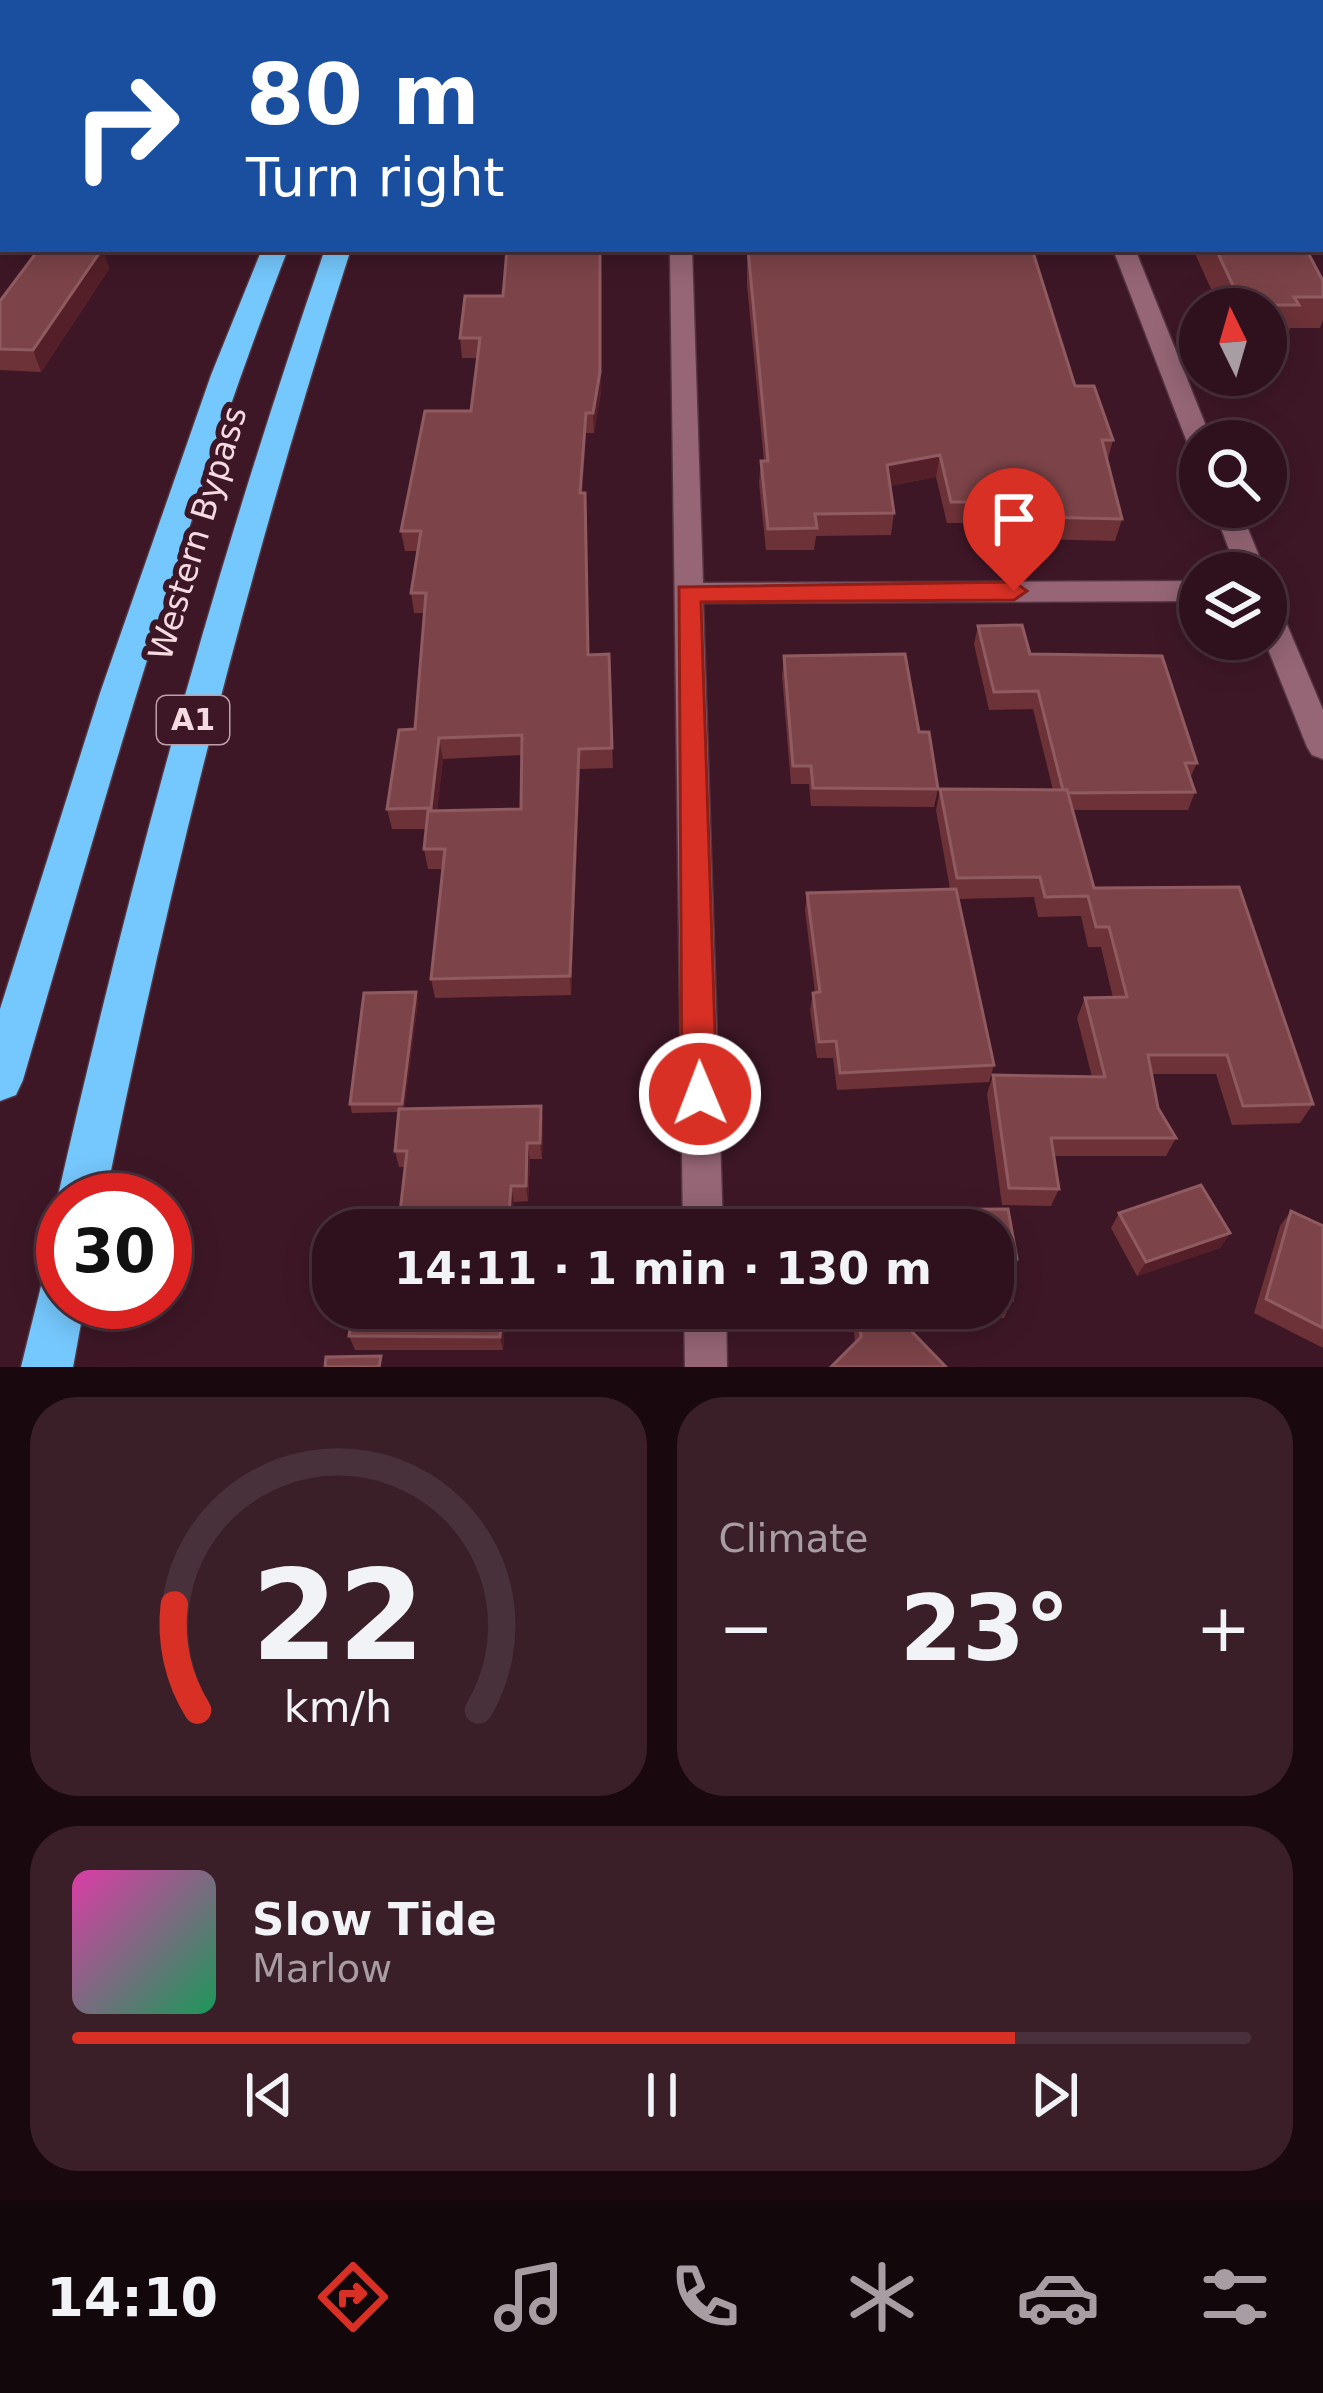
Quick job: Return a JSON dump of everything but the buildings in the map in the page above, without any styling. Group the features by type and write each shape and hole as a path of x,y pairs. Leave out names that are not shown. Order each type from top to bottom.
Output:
{"highway":[{"name":"Western Bypass","path":"0,1080 126,671 225,375 274,252"},
{"name":"Western Bypass","path":"87,1173 201,691 293,380 337,252"},
{"path":"46,1367 54,1329"}],"street":[{"path":"681,252 703,1209"},
{"path":"1125,252 1191,420"},
{"path":"688,593 1179,591"},
{"path":"1287,660 1323,748"},
{"path":"705,1329 706,1367"}],"route":[{"path":"700,1094 688,593 1014,591"}]}
